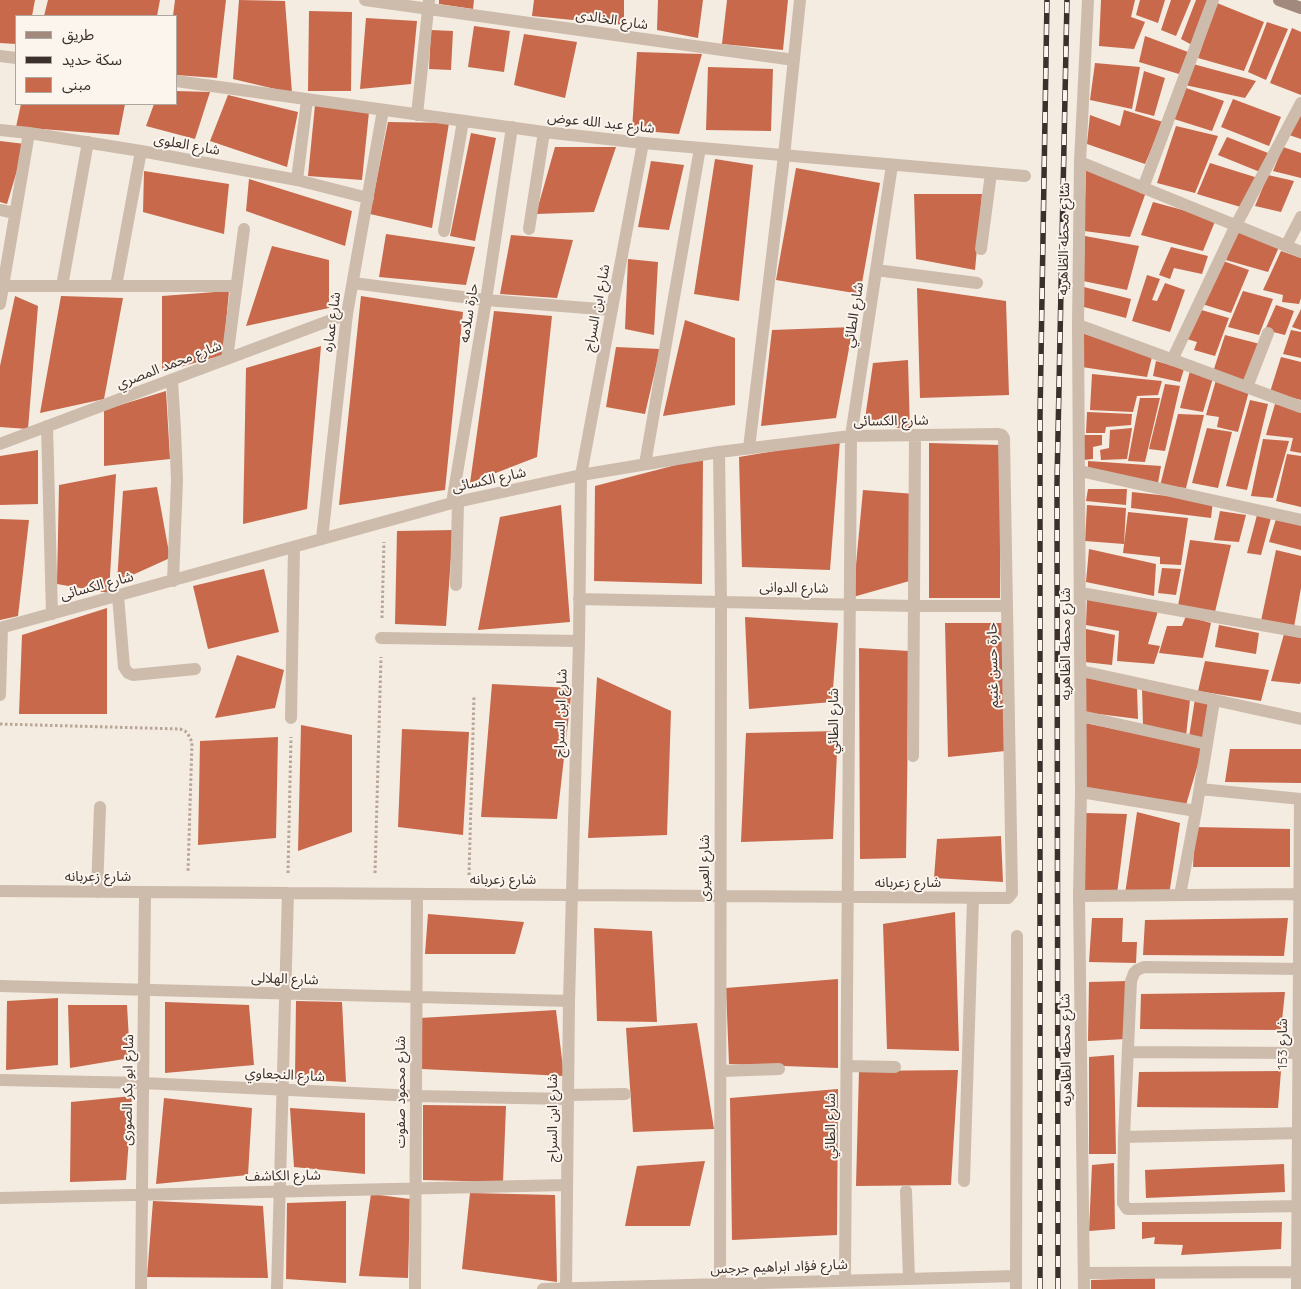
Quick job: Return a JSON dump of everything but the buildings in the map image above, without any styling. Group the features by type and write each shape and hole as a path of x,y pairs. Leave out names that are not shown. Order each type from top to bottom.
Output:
{"street":[{"name":"شارع الخالدى","path":"366,0 428,5 794,60"},
{"path":"748,448 784,156 800,0"},
{"name":"شارع محطه الظاهريه","path":"1084,1289 1079,896 1081,671 1078,325 1080,162 1088,0"},
{"path":"1143,188 1213,0"},
{"path":"1279,0 1301,8"},
{"path":"416,115 428,5"},
{"path":"0,56 15,58"},
{"name":"شارع عبد الله عوض","path":"178,81 416,115 642,143 1025,176"},
{"path":"297,180 307,100"},
{"path":"1172,360 1236,226 1301,103"},
{"name":"شارع عماره","path":"322,539 348,314 383,110"},
{"path":"444,230 463,121"},
{"name":"حارة سلامه","path":"456,585 455,503 512,127"},
{"name":"شارع العلوى","path":"0,130 141,151 297,180 368,198"},
{"path":"529,229 544,132"},
{"path":"0,303 29,133"},
{"path":"62,286 88,142"},
{"name":"شارع ابن السراج","path":"566,1289 569,1001 580,599 581,476 642,143"},
{"path":"645,464 700,148"},
{"path":"116,286 141,151"},
{"path":"1080,162 1301,252"},
{"name":"شارع الطائي","path":"845,1280 851,436 892,165"},
{"path":"982,249 990,173"},
{"path":"0,210 15,213"},
{"path":"1286,246 1301,217"},
{"path":"227,359 244,229"},
{"path":"876,270 977,283"},
{"path":"353,283 486,300 612,310"},
{"path":"3,286 236,286"},
{"name":"شارع محمد المصري","path":"0,444 348,314"},
{"path":"1078,325 1301,407"},
{"path":"1247,387 1268,333"},
{"path":"172,380 177,480 174,581"},
{"path":"47,426 52,614"},
{"name":"شارع الكسائى","path":"1,628 455,503 581,476 718,452 851,436 997,434"},
{"name":"حارة حسن غنيم","path":"997,434 1002,435 1004,440 1012,893 1006,899"},
{"path":"913,756 915,435"},
{"name":"شارع العيرى","path":"718,452 721,602 720,1284"},
{"path":"1080,471 1301,519"},
{"path":"291,718 294,548"},
{"path":"1080,593 1301,632"},
{"path":"118,596 126,671 133,675 195,669"},
{"name":"شارع الدوانى","path":"580,599 914,606 1007,606"},
{"path":"0,695 1,628"},
{"path":"381,638 578,641"},
{"path":"1081,671 1301,719"},
{"path":"1180,895 1214,701"},
{"path":"1081,716 1207,744"},
{"path":"1200,789 1300,799"},
{"path":"1081,792 1196,811"},
{"name":"شارع 153","path":"1297,1289 1299,1272 1300,799"},
{"path":"97,892 100,807"},
{"name":"شارع زعربانه","path":"0,891 1006,899"},
{"name":"شارع ابو بكر الصورى","path":"141,1289 145,892"},
{"path":"277,1289 288,893"},
{"name":"شارع محمود صفوت","path":"415,1289 417,894"},
{"path":"1079,896 1300,894"},
{"path":"964,1181 973,898"},
{"path":"1016,1289 1017,936"},
{"path":"1299,1206 1126,1209 1123,1203 1131,981 1134,973 1144,967 1300,969"},
{"name":"شارع الهلالى","path":"0,986 569,1001"},
{"path":"1128,1052 1300,1053"},
{"path":"847,1066 895,1067"},
{"path":"720,1071 779,1068"},
{"name":"شارع النجعاوي","path":"0,1080 143,1083 416,1096 568,1097 625,1094"},
{"path":"1124,1137 1299,1133"},
{"name":"شارع الكاشف","path":"0,1198 567,1185"},
{"path":"906,1191 909,1279"},
{"path":"1084,1273 1299,1272"},
{"name":"شارع فؤاد ابراهيم جرجس","path":"542,1289 720,1284 788,1286 845,1280 1016,1276"}],"path":[{"path":"374,894 384,522"},
{"path":"468,895 474,696"},
{"path":"288,893 291,718"},
{"path":"0,724 180,729 188,734 192,742 188,893"}],"railway":[{"path":"1040,1289 1040,416 1047,0"},
{"path":"1058,1289 1057,483 1067,0"}]}
